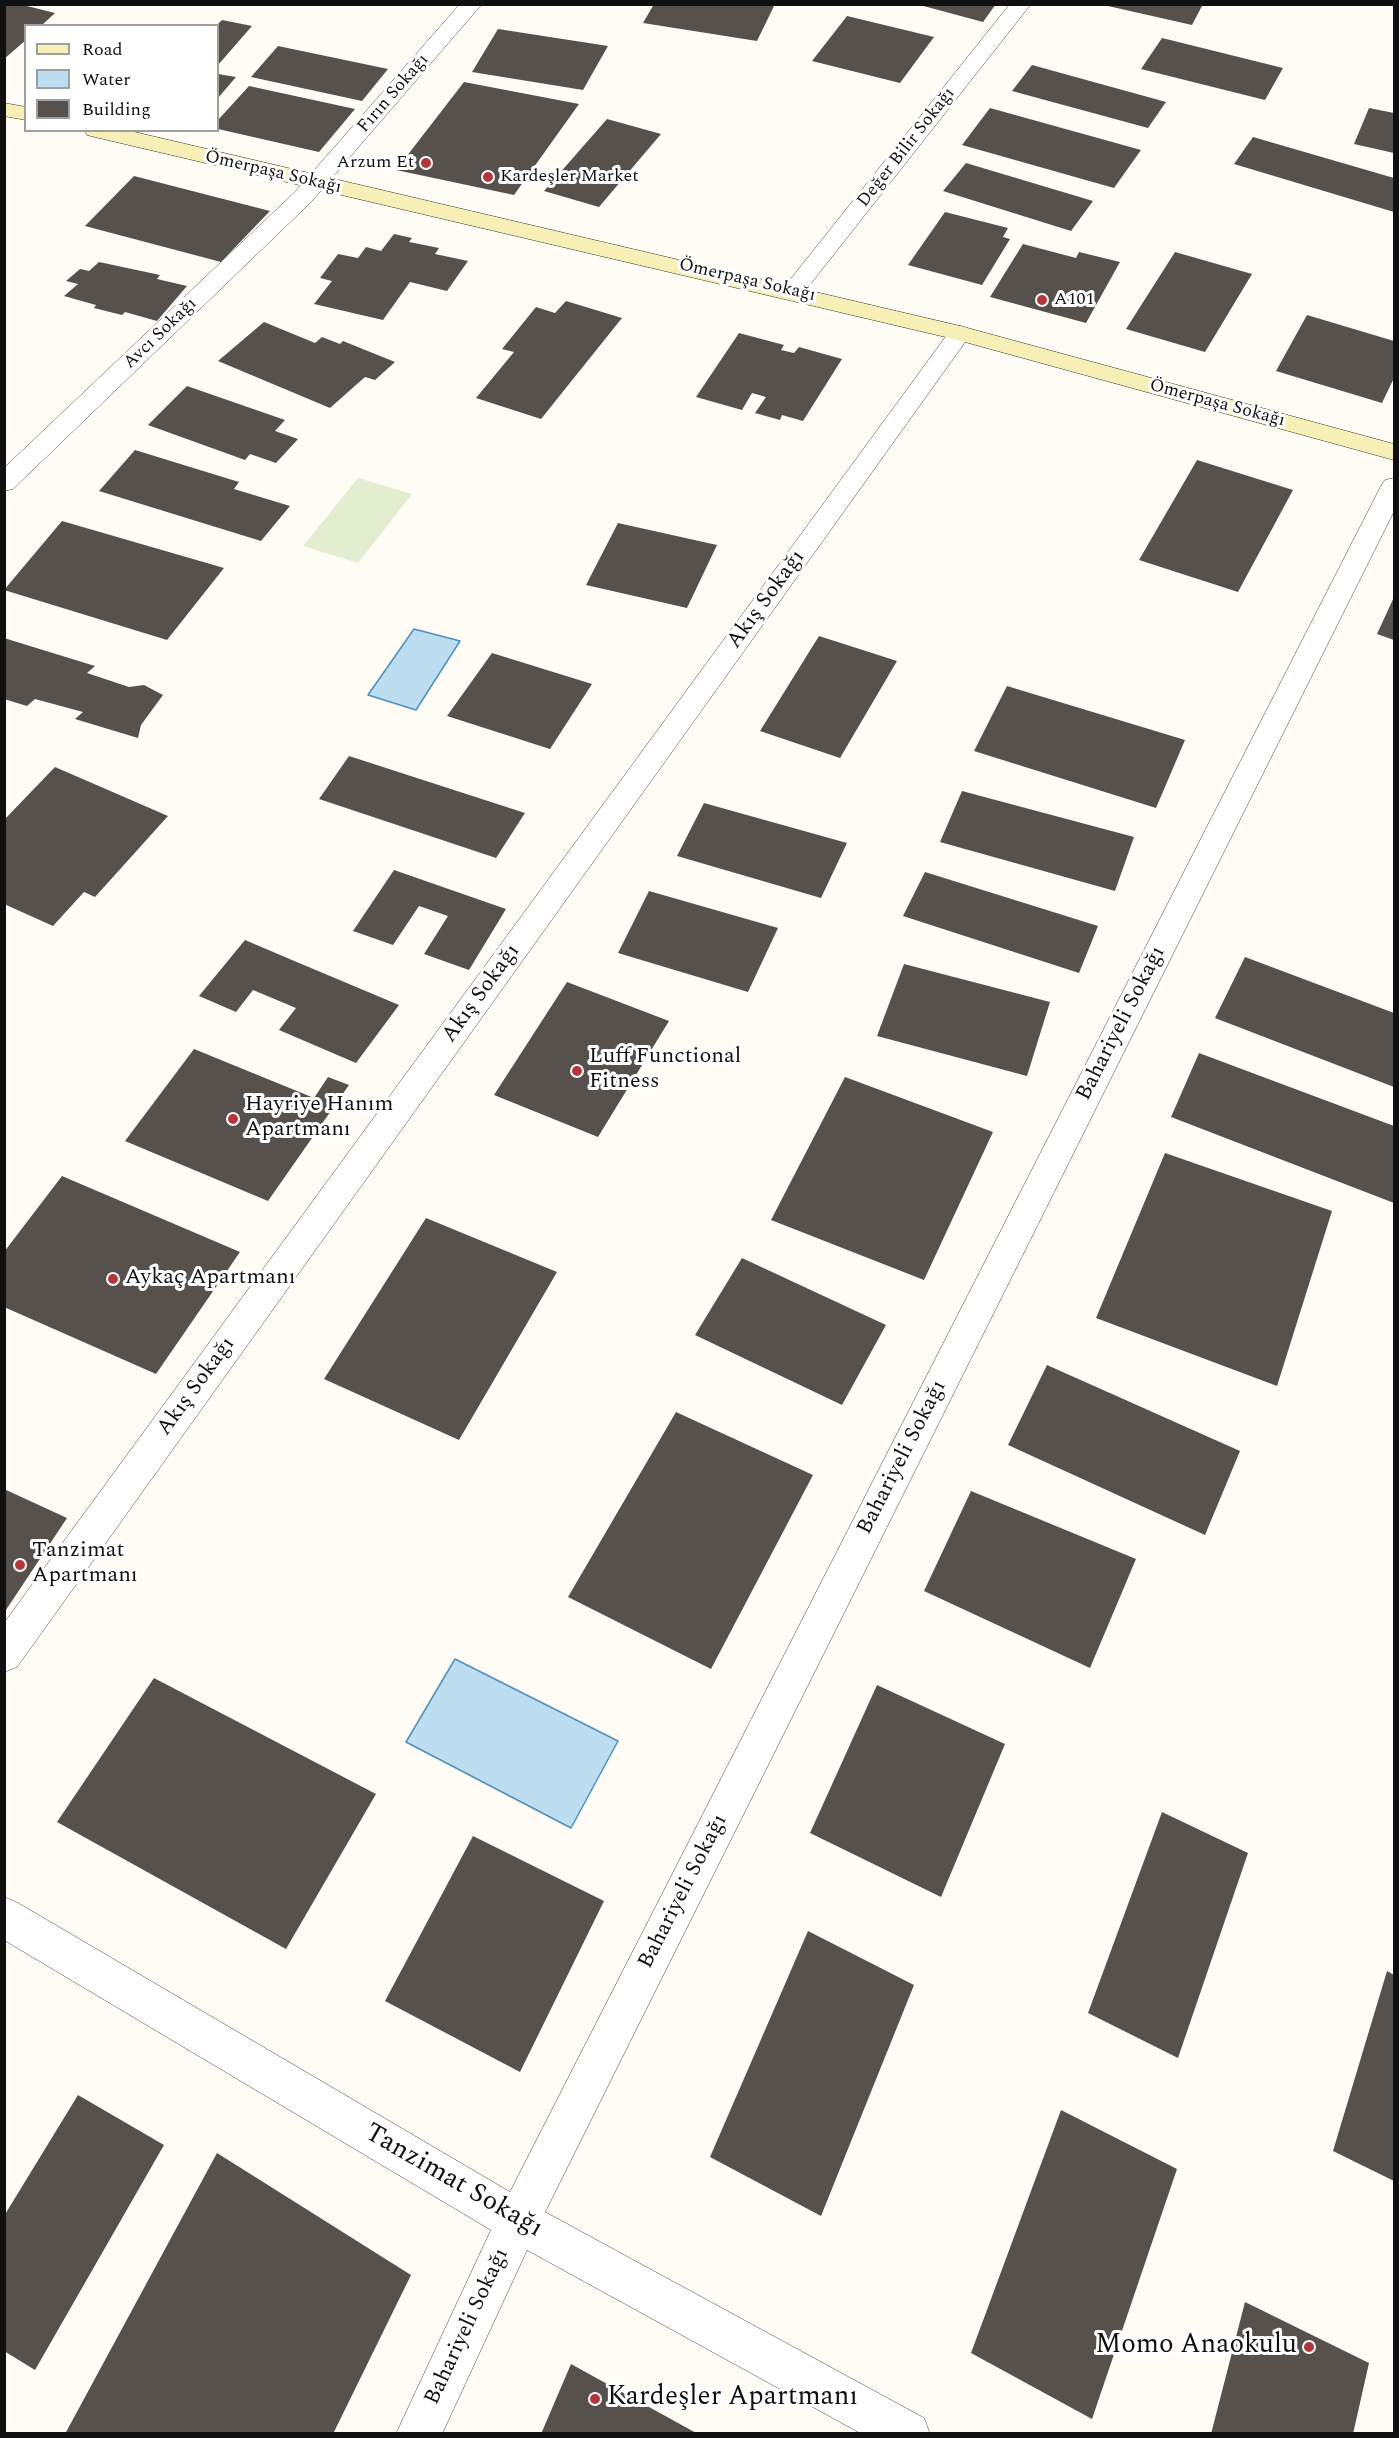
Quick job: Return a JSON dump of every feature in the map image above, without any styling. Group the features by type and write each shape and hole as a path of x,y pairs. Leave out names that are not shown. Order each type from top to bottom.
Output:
{"street":[{"name":"Fırın Sokağı","path":"316,183 472,4"},
{"name":"Değer Bilir Sokağı","path":"793,291 1021,4"},
{"path":"4,109 24,114"},
{"name":"Ömerpaşa Sokağı","path":"103,132 316,183 793,291 960,333 1395,452"},
{"name":"Avcı Sokağı","path":"4,483 316,183"},
{"name":"Akış Sokağı","path":"4,1654 960,333"},
{"name":"Bahariyeli Sokağı","path":"418,2433 518,2221 1395,486"},
{"name":"Tanzimat Sokağı","path":"4,1917 518,2221 908,2433"}],"green space":[{"path":"358,478 412,494 358,563 303,546"}],"water":[{"path":"414,629 460,641 416,710 368,695"},
{"path":"455,1659 618,1741 571,1828 406,1742"}],"building":[{"path":"4,4 19,4 55,13 43,24 24,24 24,42 4,59"},
{"path":"654,4 775,4 757,41 643,23"},
{"path":"916,4 996,4 983,22"},
{"path":"1099,4 1203,4 1192,25"},
{"path":"847,16 934,37 900,83 812,61"},
{"path":"222,20 252,26 219,64 219,24"},
{"path":"498,29 608,46 583,90 472,72"},
{"path":"1162,38 1283,68 1265,100 1141,69"},
{"path":"278,46 388,69 362,101 251,77"},
{"path":"1032,65 1166,102 1148,128 1012,91"},
{"path":"219,74 236,77 219,97"},
{"path":"464,82 579,104 514,195 396,170"},
{"path":"249,86 355,109 319,152 219,129 219,119"},
{"path":"990,108 1141,150 1114,188 962,145"},
{"path":"1369,108 1394,113 1394,153 1354,144"},
{"path":"607,119 661,134 599,207 544,191"},
{"path":"1253,137 1394,178 1394,212 1234,164"},
{"path":"966,163 1093,201 1071,231 943,191"},
{"path":"134,176 270,211 221,262 85,226"},
{"path":"945,212 1008,228 1003,237 1010,239 982,285 908,265"},
{"path":"394,234 412,238 409,242 439,248 435,254 468,261 447,291 410,282 383,320 314,304 332,281 320,278 338,254 358,258 366,247 381,251"},
{"path":"1023,244 1076,258 1079,252 1120,262 1086,323 990,297"},
{"path":"1175,252 1252,274 1205,352 1126,329"},
{"path":"99,262 160,275 157,279 187,286 157,321 125,312 122,315 94,308 96,305 64,296 78,284 66,281 80,269 89,271"},
{"path":"566,301 622,318 541,419 476,398 514,352 502,349 536,307 555,313"},
{"path":"1307,315 1394,341 1394,378 1382,403 1276,371"},
{"path":"264,322 315,343 322,337 340,344 343,341 395,362 375,380 365,377 330,408 218,361"},
{"path":"739,333 784,345 781,350 794,353 799,347 842,359 803,421 782,415 780,420 755,413 766,397 752,393 742,410 696,397"},
{"path":"187,386 285,420 275,431 298,439 276,463 250,454 245,460 148,425"},
{"path":"135,450 239,482 234,489 290,506 261,541 99,491"},
{"path":"1197,460 1293,490 1238,592 1139,560"},
{"path":"62,521 224,568 167,640 4,590"},
{"path":"618,523 717,545 687,608 586,585"},
{"path":"1394,597 1394,640 1377,634"},
{"path":"819,636 897,661 840,758 760,731"},
{"path":"4,638 95,666 87,673 129,687 144,685 163,695 141,725 138,738 75,719 83,712 35,699 27,706 4,699"},
{"path":"492,653 592,684 550,749 447,716"},
{"path":"1007,686 1185,740 1156,808 974,751"},
{"path":"349,756 525,813 496,858 319,799"},
{"path":"55,767 168,816 95,897 84,892 53,926 4,904 4,820"},
{"path":"962,791 1134,837 1115,891 940,842"},
{"path":"704,803 847,843 821,898 677,856"},
{"path":"394,870 506,909 469,970 424,954 448,916 419,906 393,945 353,931"},
{"path":"925,872 1098,926 1079,973 903,916"},
{"path":"649,891 778,928 748,992 618,953"},
{"path":"245,940 399,1005 356,1063 279,1030 296,1008 253,990 236,1012 199,996"},
{"path":"1245,957 1394,1013 1394,1087 1215,1018"},
{"path":"904,964 1050,1002 1027,1076 877,1036"},
{"path":"567,982 669,1021 598,1137 494,1095"},
{"name":"Hayriye Hanım Apartmanı","path":"194,1049 314,1098 328,1077 349,1085 268,1201 125,1141"},
{"path":"1199,1053 1394,1126 1394,1203 1171,1117"},
{"path":"845,1077 993,1132 924,1280 771,1220"},
{"path":"1165,1153 1332,1211 1277,1386 1096,1318"},
{"name":"Aykaç Apartmanı","path":"62,1176 240,1252 156,1374 4,1307 4,1252"},
{"path":"426,1218 557,1272 459,1440 324,1379"},
{"path":"742,1258 886,1325 842,1405 695,1335"},
{"path":"1047,1365 1240,1451 1205,1535 1008,1445"},
{"path":"676,1412 813,1475 711,1669 568,1597"},
{"name":"Tanzimat Apartmanı","path":"4,1489 67,1518 4,1613"},
{"path":"971,1491 1136,1559 1090,1668 924,1591"},
{"path":"154,1678 376,1794 286,1949 57,1822"},
{"path":"877,1685 1005,1744 941,1897 810,1833"},
{"path":"1162,1812 1248,1853 1178,2058 1088,2013"},
{"path":"473,1836 604,1901 520,2072 385,2001"},
{"path":"808,1931 914,1985 821,2216 710,2157"},
{"path":"1387,1971 1394,1975 1394,2181 1333,2151"},
{"path":"78,2095 164,2145 35,2370 4,2351 4,2216"},
{"path":"1061,2110 1177,2169 1092,2419 971,2353"},
{"path":"217,2153 411,2275 333,2434 65,2434"},
{"path":"1245,2302 1369,2363 1353,2434 1211,2434"},
{"name":"Kardeşler Apartmanı","path":"571,2364 698,2434 541,2434"}],"place":[{"name":"Arzum Et","path":"426,163"},
{"name":"Kardeşler Market","path":"488,177"},
{"name":"A101","path":"1042,300"},
{"name":"Luff Functional Fitness","path":"577,1071"},
{"name":"Hayriye Hanım Apartmanı","path":"233,1119"},
{"name":"Aykaç Apartmanı","path":"113,1279"},
{"name":"Tanzimat Apartmanı","path":"20,1565"},
{"name":"Momo Anaokulu","path":"1309,2347"},
{"name":"Kardeşler Apartmanı","path":"595,2399"}]}
